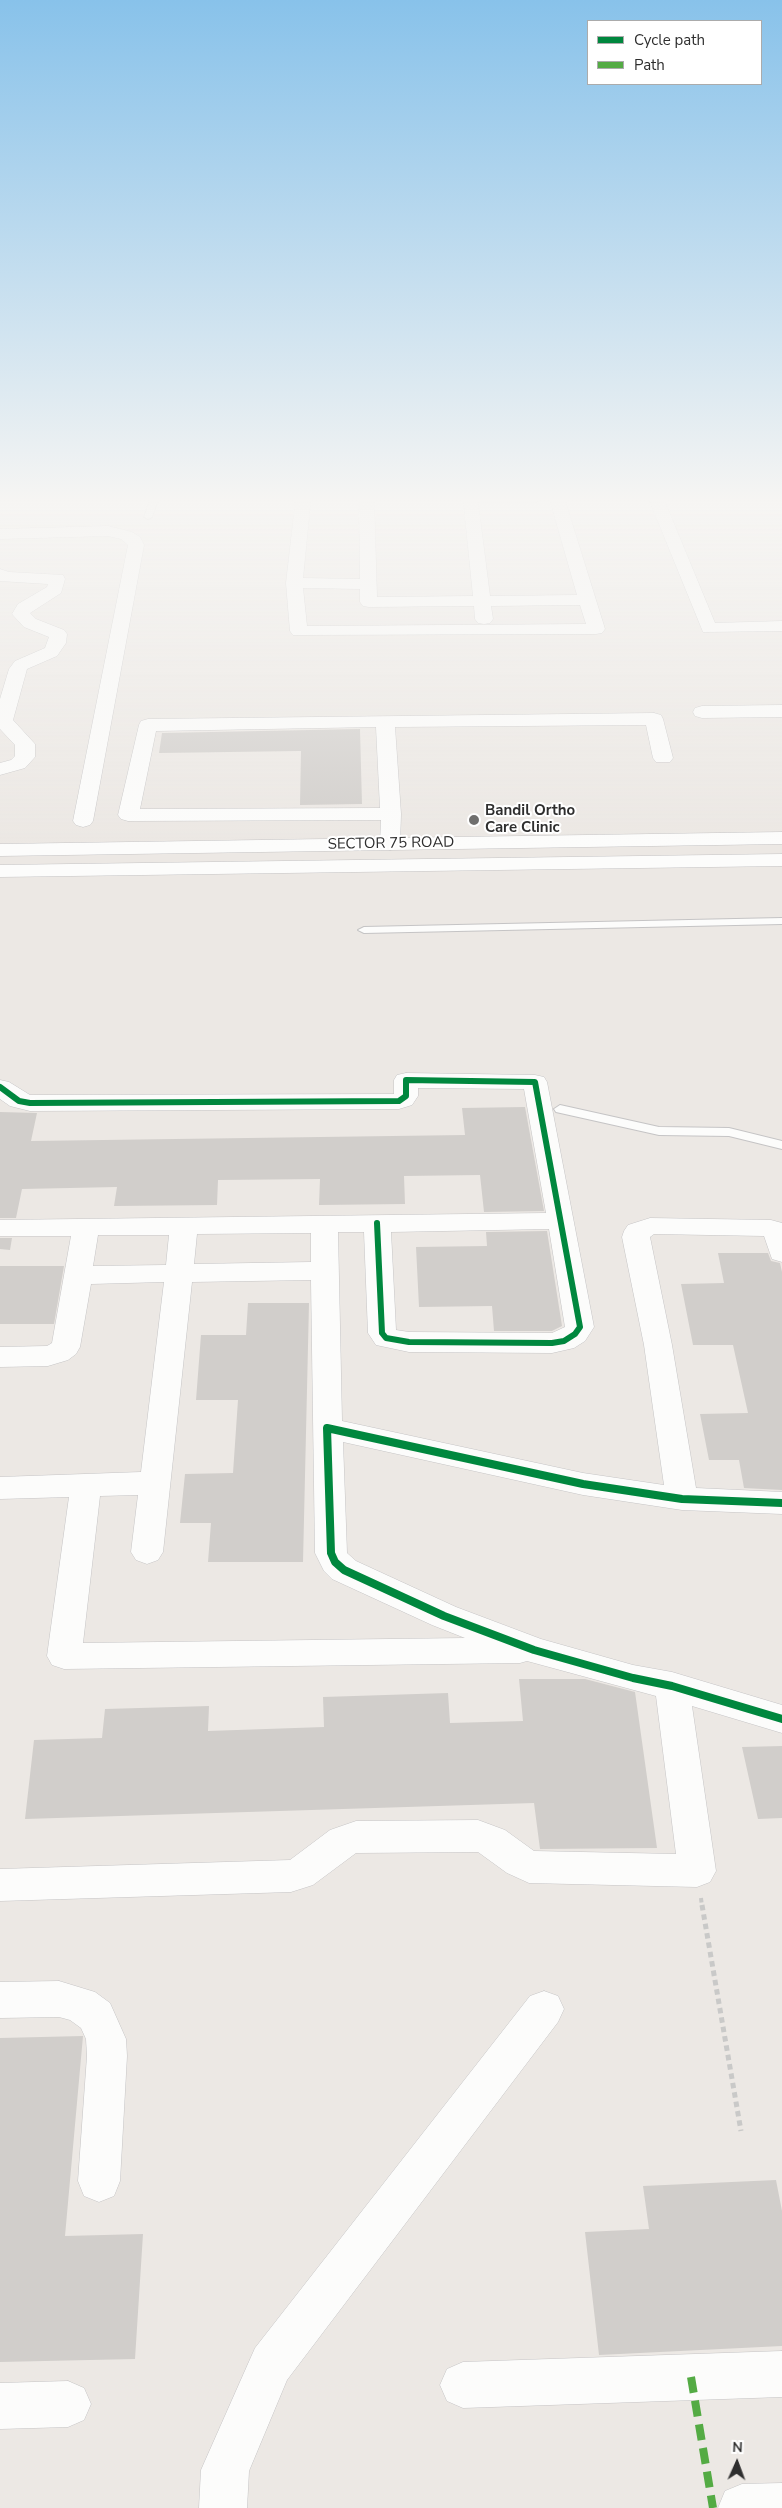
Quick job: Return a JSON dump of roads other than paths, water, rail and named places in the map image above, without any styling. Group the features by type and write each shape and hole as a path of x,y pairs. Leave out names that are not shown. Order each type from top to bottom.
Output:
{"street":[{"path":"0,769 18,764 25,757 25,744 3,722 18,669 21,665 51,652 58,643 58,634 30,623 21,614"},
{"path":"83,821 118,648 123,614"},
{"path":"297,614 299,631 596,629 591,614"},
{"path":"483,614 485,630"},
{"path":"703,614 709,628 782,626"},
{"path":"702,712 782,711"},
{"path":"391,814 128,815 148,725 654,719 663,758"},
{"path":"385,721 391,814 390,844"},
{"name":"SECTOR 75 ROAD","path":"0,850 782,838"},
{"name":"SECTOR 75 ROAD","path":"0,871 782,860"},
{"path":"0,1087 19,1101 30,1103 399,1101 405,1098 404,1082 409,1080 535,1082 580,1327 564,1341 552,1343 409,1342 386,1338 382,1333 377,1223"},
{"path":"0,1228 561,1221"},
{"path":"324,1224 331,1553 335,1562 344,1570 426,1608 534,1650 633,1678 672,1686 782,1719"},
{"path":"147,1552 184,1226"},
{"path":"682,1499 658,1346 636,1238 638,1231 650,1226 770,1228 776,1230 782,1252"},
{"path":"0,1356 48,1356 58,1353 66,1347 86,1228"},
{"path":"78,1276 325,1271"},
{"path":"327,1428 583,1484 682,1499 782,1503"},
{"path":"0,1488 155,1483"},
{"path":"86,1485 64,1656 534,1650"},
{"path":"0,1885 291,1876 300,1874 343,1841 356,1837 485,1837 529,1866 697,1871 672,1686"},
{"path":"0,2000 59,2000 81,2005 96,2016 106,2039 107,2056 99,2181"},
{"path":"223,2508 225,2470 271,2364 544,2009"},
{"path":"462,2385 782,2374"},
{"path":"0,2406 68,2404"},
{"path":"742,2508 782,2507"}],"lane":[{"path":"364,930 782,920"},
{"path":"560,1108 659,1131 729,1132 782,1145"}],"place":[{"name":"Bandil Ortho Care Clinic","path":"474,820"}]}
